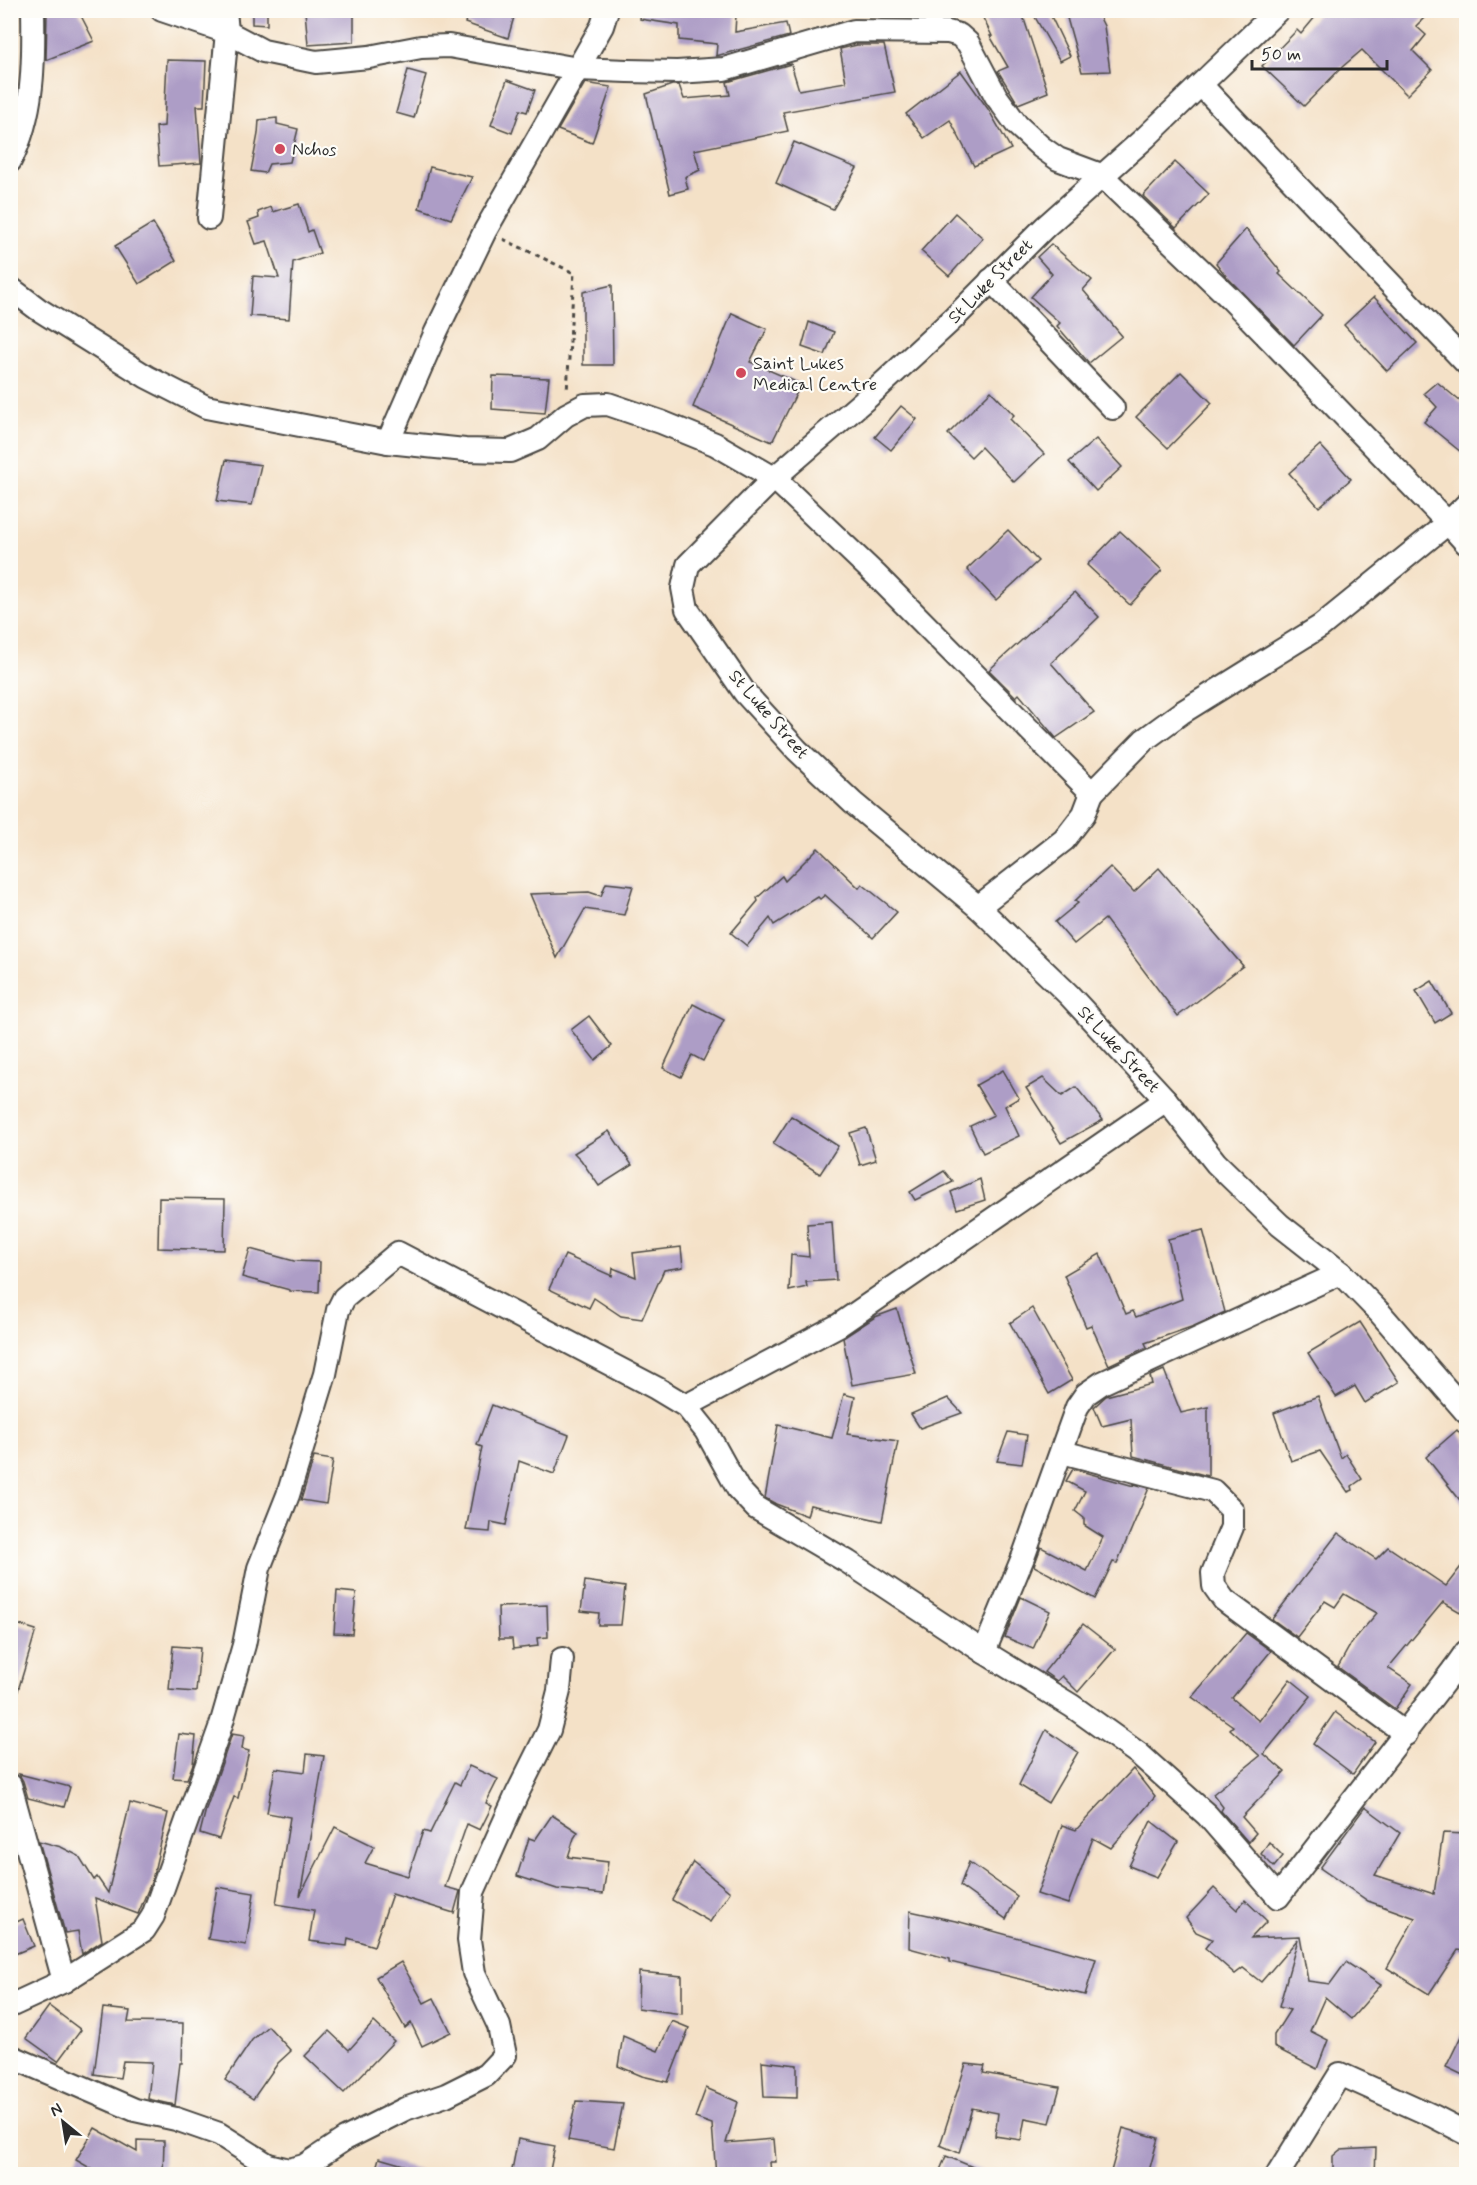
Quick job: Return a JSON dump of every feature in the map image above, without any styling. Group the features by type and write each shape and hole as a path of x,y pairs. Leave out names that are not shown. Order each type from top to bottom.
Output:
{"street":[{"path":"10,161 16,151 29,104 33,56 33,10"},
{"path":"162,10 226,21 263,51 316,62 369,57 421,47 449,46 578,69 677,72 724,69 854,32 948,32 959,35 968,43 996,96 1017,125 1058,159 1101,175 1239,308 1467,543"},
{"path":"388,442 436,332 485,231 602,26 607,10"},
{"name":"St Luke Street","path":"1278,10 1201,85 1045,227 868,397 774,478 687,565 683,588 687,609 745,693 797,750 853,803 978,907 1069,995 1166,1100 1237,1186 1280,1225 1341,1274 1380,1313 1467,1412"},
{"path":"209,218 226,21"},
{"path":"1201,85 1467,363"},
{"path":"992,280 1113,408"},
{"path":"10,288 38,309 147,377 206,407 388,442 465,450 510,451 538,439 566,415 585,405 608,404 662,422 715,444 774,478 876,575 1092,793"},
{"path":"978,907 1064,840 1084,814 1092,793 1144,740 1181,712 1321,626 1467,505"},
{"path":"686,1406 839,1325 1166,1100"},
{"path":"10,2006 64,1981 144,1930 153,1916 221,1725 244,1645 259,1568 288,1495 325,1374 338,1310 344,1298 398,1253 646,1382 686,1406 706,1431 738,1489 756,1508 849,1562 984,1652 1072,1706 1139,1754 1207,1815 1278,1896 1462,1667"},
{"path":"984,1652 1062,1452 1077,1407 1086,1394 1102,1383 1341,1274"},
{"path":"1062,1452 1213,1491 1224,1500 1232,1510 1232,1527 1213,1573 1214,1586 1224,1600 1406,1734"},
{"path":"10,2056 135,2110 176,2119 219,2134 268,2165 289,2170 304,2166 345,2139 405,2109 446,2095 486,2075 505,2055 499,2026 474,1973 469,1940 473,1893 516,1794 549,1730 559,1691 562,1659"},
{"path":"10,1785 64,1981"},
{"path":"1278,2175 1340,2074 1467,2133"}],"path":[{"path":"485,231 574,273 566,415"}],"building":[{"path":"54,10 78,10 94,41 46,60 47,13"},
{"path":"252,10 267,10 267,25 252,24"},
{"path":"354,10 354,42 308,45 305,11"},
{"path":"468,10 516,10 508,38 465,23"},
{"path":"641,10 721,10 721,13 736,15 735,32 786,23 789,36 716,56 717,44 679,40 679,25 640,19"},
{"path":"979,10 1021,10 1048,92 1018,104 998,71 1008,67 990,36 992,36"},
{"path":"1031,10 1048,10 1070,56 1060,61"},
{"path":"1096,10 1104,26 1110,71 1082,72 1067,18"},
{"path":"1321,10 1432,10 1416,26 1426,35 1413,51 1432,70 1407,95 1362,50 1304,106 1262,66 1297,30 1301,34"},
{"path":"857,45 884,45 895,92 783,112 788,131 694,150 700,170 685,177 688,189 670,194 646,94 672,85 679,85 684,99 730,95 727,82 791,64 799,90 846,82 840,49"},
{"path":"167,60 206,61 204,106 197,106 201,163 159,166 156,127 164,126"},
{"path":"408,70 426,75 414,118 396,113"},
{"path":"961,71 988,109 1011,149 974,166 950,120 924,138 906,114"},
{"path":"507,80 535,90 527,112 520,110 512,133 491,125"},
{"path":"585,83 611,87 592,143 558,130"},
{"path":"277,118 277,124 298,129 290,162 269,164 265,173 251,171 259,120"},
{"path":"794,142 857,168 833,209 776,183"},
{"path":"1175,162 1209,194 1176,228 1143,196"},
{"path":"430,167 472,177 451,219 419,208"},
{"path":"299,204 308,232 312,230 320,253 293,262 289,319 250,316 253,276 279,278 267,241 256,244 248,222 259,218 258,212 271,207 273,212"},
{"path":"955,213 983,238 949,276 921,251"},
{"path":"153,223 176,261 139,284 115,246"},
{"path":"1246,229 1281,272 1279,274 1322,315 1294,345 1216,263"},
{"path":"1051,244 1092,280 1083,290 1122,336 1089,363 1057,326 1060,323 1031,297 1052,274 1037,257"},
{"path":"612,285 613,365 583,365 583,292"},
{"path":"1374,297 1417,343 1387,371 1344,325"},
{"name":"Saint Lukes Medical Centre","path":"732,313 767,329 750,362 801,384 772,442 693,407"},
{"path":"809,322 834,332 825,355 802,347"},
{"path":"1181,372 1212,403 1168,448 1136,417"},
{"path":"493,376 549,378 545,413 492,409"},
{"path":"1437,382 1467,407 1467,457 1424,422 1437,407 1424,393"},
{"path":"991,391 1014,415 1010,419 1044,454 1014,482 981,447 971,457 948,434"},
{"path":"901,406 917,419 891,450 875,437"},
{"path":"1096,439 1122,467 1096,491 1069,462"},
{"path":"1320,445 1351,479 1319,507 1289,473"},
{"path":"226,460 261,465 252,505 217,501"},
{"path":"1008,530 1038,561 996,600 967,569"},
{"path":"1120,531 1162,570 1130,605 1087,565"},
{"path":"1075,592 1099,617 1051,663 1094,712 1056,738 1019,694 1016,697 989,670"},
{"path":"818,848 859,888 862,884 897,912 873,938 825,895 820,899 818,897 774,925 770,918 747,946 731,933 758,901 757,898 782,876 785,881"},
{"path":"1110,867 1134,892 1159,868 1243,966 1178,1016 1105,919 1074,944 1055,922 1078,903 1075,901"},
{"path":"606,883 633,886 624,915 585,909 557,958 530,894 589,892 601,896"},
{"path":"1432,981 1451,1013 1435,1023 1416,991"},
{"path":"693,1004 724,1020 703,1061 692,1055 681,1077 663,1068"},
{"path":"589,1016 612,1046 595,1060 571,1030"},
{"path":"1003,1070 1019,1098 1005,1106 1019,1136 983,1153 970,1126 994,1115 976,1085"},
{"path":"1043,1078 1062,1096 1076,1087 1103,1120 1061,1143 1026,1088"},
{"path":"791,1116 838,1146 820,1174 773,1144"},
{"path":"866,1128 876,1160 860,1165 850,1133"},
{"path":"609,1131 632,1165 599,1186 574,1153"},
{"path":"944,1171 953,1182 915,1200 910,1192"},
{"path":"980,1179 985,1200 957,1209 951,1192"},
{"path":"159,1198 225,1199 224,1250 158,1248"},
{"path":"832,1222 836,1280 806,1282 807,1287 789,1291 791,1255 809,1257 807,1224"},
{"path":"1203,1230 1225,1312 1194,1326 1145,1343 1147,1347 1109,1365 1091,1325 1086,1327 1064,1275 1100,1254 1126,1314 1133,1311 1136,1317 1182,1299 1168,1239"},
{"path":"681,1247 683,1267 664,1270 642,1319 621,1316 594,1298 589,1308 549,1289 565,1255 612,1276 613,1268 636,1277 633,1253"},
{"path":"250,1249 294,1261 320,1262 319,1292 290,1291 242,1277"},
{"path":"1032,1308 1072,1380 1049,1394 1010,1323"},
{"path":"897,1309 916,1374 852,1385 843,1338 875,1317"},
{"path":"1360,1322 1399,1382 1365,1403 1355,1386 1336,1397 1308,1353"},
{"path":"1164,1370 1181,1413 1208,1407 1208,1476 1133,1456 1131,1419 1102,1426 1094,1407 1106,1396 1152,1384 1150,1376"},
{"path":"844,1394 855,1397 847,1434 898,1441 882,1521 810,1505 807,1516 765,1498 778,1425 832,1438"},
{"path":"1318,1396 1341,1458 1346,1454 1362,1479 1352,1486 1353,1490 1348,1492 1320,1451 1291,1461 1274,1413"},
{"path":"948,1398 962,1413 920,1428 911,1414"},
{"path":"492,1405 569,1435 554,1474 519,1461 506,1525 491,1522 490,1532 466,1530 482,1447 477,1445"},
{"path":"1457,1430 1467,1443 1467,1509 1426,1457"},
{"path":"1008,1432 1027,1435 1022,1464 997,1461"},
{"path":"314,1457 333,1460 326,1504 301,1500"},
{"path":"1073,1469 1149,1488 1117,1563 1113,1562 1095,1599 1034,1566 1041,1547 1087,1571 1103,1537 1084,1525 1084,1518 1075,1511 1085,1491 1066,1481"},
{"path":"1338,1533 1376,1559 1388,1547 1446,1586 1467,1559 1467,1616 1443,1602 1388,1668 1412,1684 1395,1709 1338,1667 1352,1642 1377,1613 1344,1594 1335,1607 1325,1601 1297,1637 1272,1619"},
{"path":"585,1581 625,1587 621,1625 598,1625 599,1613 581,1611"},
{"path":"337,1591 356,1593 352,1634 334,1633"},
{"path":"1021,1597 1050,1611 1033,1649 1005,1637"},
{"path":"547,1605 548,1637 537,1638 538,1646 513,1649 512,1639 499,1639 498,1607"},
{"path":"10,1622 36,1630 14,1704 10,1703"},
{"path":"1083,1624 1115,1649 1078,1692 1062,1676 1057,1681 1044,1672"},
{"path":"1246,1633 1271,1651 1232,1698 1259,1721 1290,1679 1311,1696 1264,1754 1285,1772 1242,1817 1256,1833 1248,1842 1221,1811 1223,1807 1213,1794 1260,1756 1230,1729 1233,1726 1192,1697"},
{"path":"173,1646 200,1648 196,1692 169,1690"},
{"path":"1335,1712 1375,1742 1353,1774 1313,1744"},
{"path":"1046,1730 1078,1752 1048,1803 1019,1785"},
{"path":"179,1734 196,1736 193,1764 187,1779 173,1778"},
{"path":"232,1734 244,1736 242,1749 249,1751 238,1798 234,1797 219,1839 200,1833"},
{"path":"307,1754 324,1756 300,1896 335,1827 374,1846 365,1863 408,1876 423,1831 430,1833 455,1782 460,1785 469,1766 498,1779 486,1803 492,1806 480,1830 467,1824 445,1887 460,1891 454,1913 392,1894 374,1946 348,1938 347,1946 309,1941 314,1910 276,1904 290,1817 267,1813 275,1768 305,1772"},
{"path":"1133,1769 1155,1797 1111,1848 1093,1838 1068,1904 1037,1894 1062,1825 1076,1830"},
{"path":"19,1774 70,1787 64,1807 28,1798"},
{"path":"130,1803 168,1813 152,1880 138,1914 95,1898 102,1941 82,1954 78,1931 65,1933 39,1841 61,1847 79,1856 94,1880 97,1877 108,1893"},
{"path":"1365,1807 1400,1833 1375,1875 1434,1894 1443,1833 1467,1834 1467,1952 1458,1950 1429,1994 1387,1968 1415,1918 1368,1901 1320,1868"},
{"path":"552,1815 578,1832 568,1857 608,1862 603,1894 557,1889 517,1876 529,1838 535,1840"},
{"path":"1151,1821 1178,1842 1157,1877 1129,1866"},
{"path":"1269,1842 1283,1856 1274,1867 1261,1854"},
{"path":"693,1862 730,1892 710,1922 672,1900"},
{"path":"969,1862 1017,1896 1006,1919 960,1886"},
{"path":"217,1887 254,1893 246,1945 208,1939"},
{"path":"1214,1888 1237,1910 1245,1900 1267,1921 1251,1938 1300,1936 1308,1981 1330,1984 1346,1962 1381,1985 1351,2019 1325,1997 1310,2031 1328,2040 1317,2069 1274,2047 1274,2035 1290,2010 1279,2007 1298,1939 1261,1982 1243,1968 1235,1974 1205,1948 1212,1939 1196,1932 1186,1918"},
{"path":"910,1911 960,1922 1096,1959 1085,1995 950,1962 950,1959 909,1948"},
{"path":"23,1919 34,1946 10,1956 10,1925"},
{"path":"401,1962 424,2003 434,1998 451,2032 422,2046 411,2023 405,2028 376,1977"},
{"path":"639,1972 682,1976 682,2014 638,2008"},
{"path":"49,2006 81,2030 58,2061 26,2038"},
{"path":"103,2008 130,2011 128,2022 183,2023 182,2063 180,2063 175,2105 148,2099 152,2062 123,2061 120,2078 94,2074"},
{"path":"672,2021 689,2028 668,2082 642,2076 618,2066 623,2036 658,2051"},
{"path":"374,2022 394,2041 344,2093 305,2056 329,2031 349,2050"},
{"path":"1467,2024 1467,2077 1446,2067"},
{"path":"268,2026 291,2051 278,2063 253,2099 225,2080 252,2040"},
{"path":"762,2061 797,2065 797,2098 764,2097"},
{"path":"966,2064 985,2066 983,2073 1060,2087 1050,2123 1025,2118 1021,2140 995,2136 998,2113 972,2108 959,2153 940,2145"},
{"path":"706,2088 738,2102 726,2143 774,2139 776,2162 770,2162 771,2175 716,2175 712,2124 695,2118"},
{"path":"576,2101 623,2104 614,2148 568,2140"},
{"path":"95,2128 137,2152 137,2140 164,2141 163,2174 120,2172 118,2175 102,2175 76,2160"},
{"path":"1123,2128 1158,2138 1148,2175 1110,2175"},
{"path":"518,2139 555,2146 549,2175 511,2175"},
{"path":"1376,2148 1375,2175 1333,2175 1333,2156 1340,2150"},
{"path":"946,2156 990,2174 990,2175 938,2175"},
{"path":"379,2158 421,2170 420,2175 374,2175"}],"place":[{"name":"Nchos","path":"280,149"},
{"name":"Saint Lukes Medical Centre","path":"741,373"}]}
